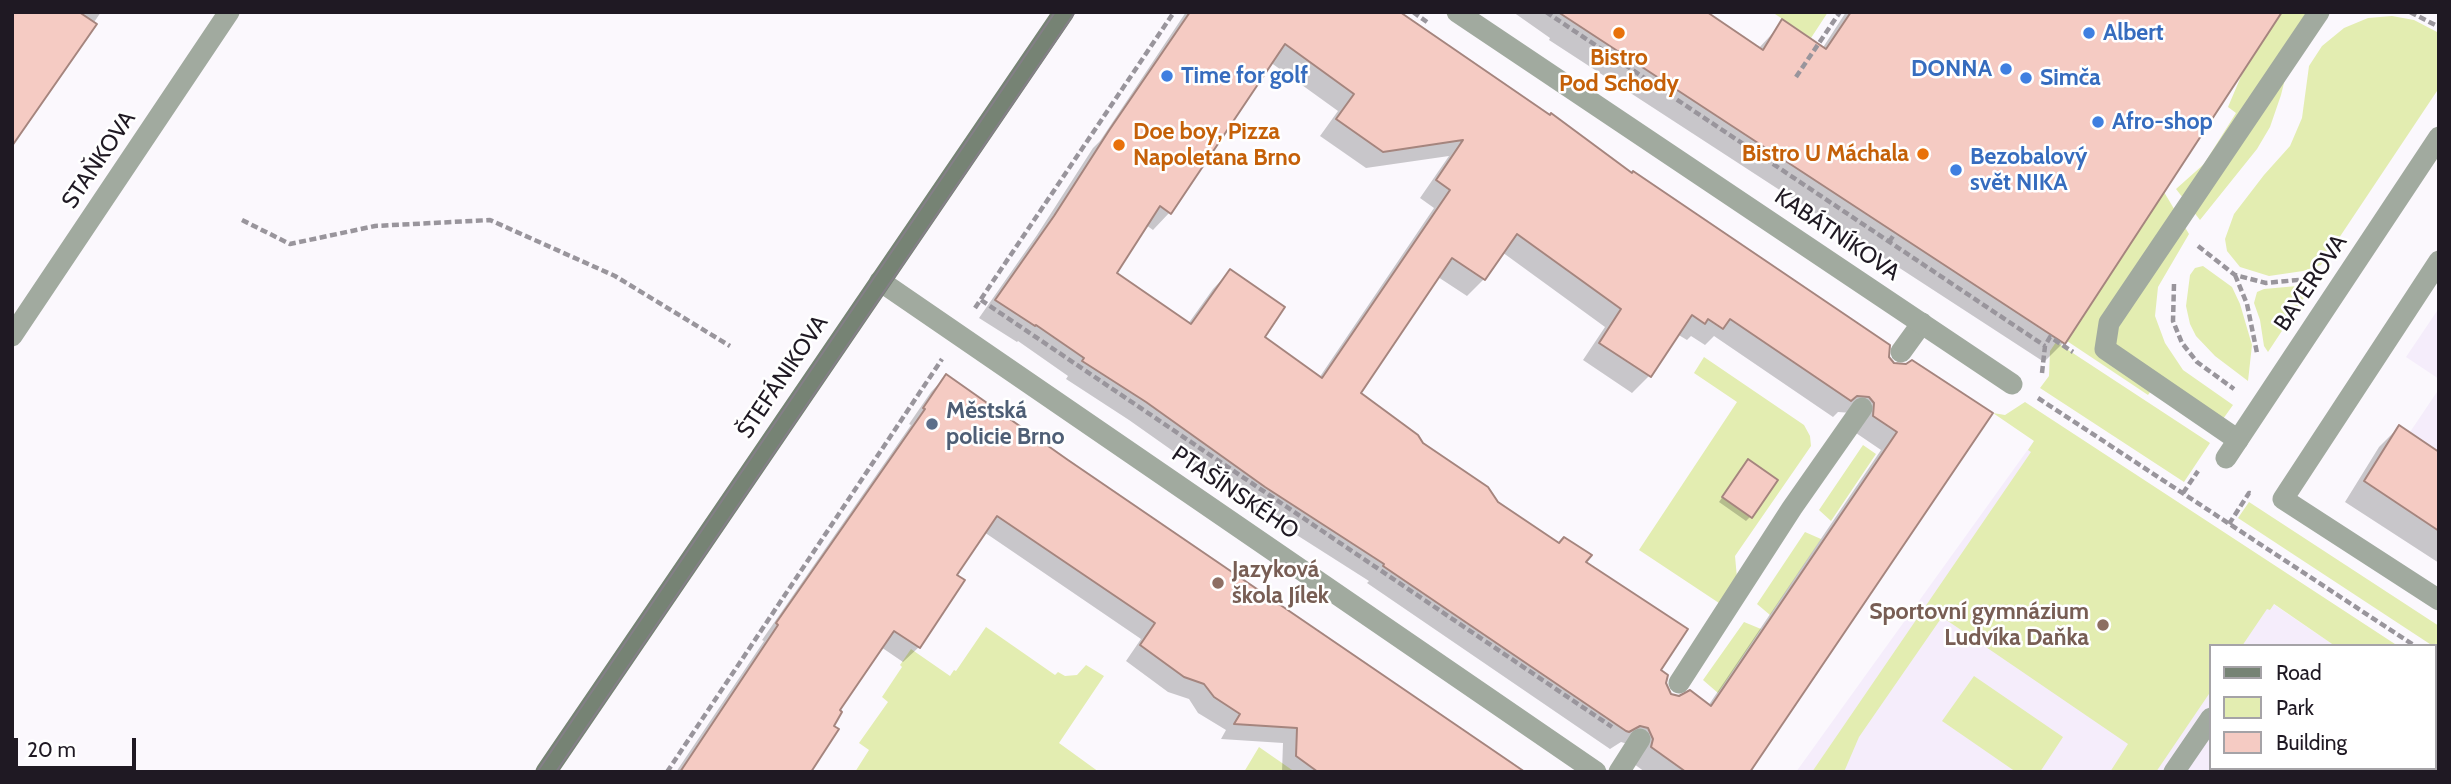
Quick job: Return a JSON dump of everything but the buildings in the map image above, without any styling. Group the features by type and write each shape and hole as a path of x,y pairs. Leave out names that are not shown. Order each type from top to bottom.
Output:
{"street":[{"name":"STAŇKOVA","path":"12,336 229,12"},
{"name":"ŠTEFÁNIKOVA","path":"546,772 1064,12"},
{"name":"KABÁTNÍKOVA","path":"1457,12 2021,388"},
{"name":"BAYEROVA","path":"2319,12 2109,323 2105,349 2232,449 2347,276 2435,151"},
{"path":"2439,261 2283,499 2439,600"},
{"name":"PTAŠÍNSKÉHO","path":"880,281 1595,772"},
{"path":"1901,352 1922,323"},
{"path":"1679,683 1792,508 1862,408"},
{"path":"2174,772 2210,719"},
{"path":"1619,772 1630,736"}],"path":[{"path":"975,308 1174,12"},
{"path":"1546,12 2045,346"},
{"path":"1796,77 1840,12"},
{"path":"2410,12 2439,27"},
{"path":"1748,149 1753,141"},
{"path":"242,220 290,244 375,226 490,220 615,276 730,346"},
{"path":"1889,242 1895,233"},
{"path":"2201,236 2195,244 2235,275 2266,283 2347,276"},
{"path":"2235,275 2247,304 2257,348 2260,407"},
{"path":"2175,277 2173,321 2182,343 2197,362 2260,407"},
{"path":"981,300 1630,736"},
{"path":"2036,382 2043,372 2045,346 2050,337"},
{"path":"667,772 946,354"},
{"path":"2021,388 2412,644"},
{"path":"2229,523 2249,493 2259,495"}],"shaded area":[{"path":"2439,308 2439,379 2406,357"},
{"path":"2439,389 2439,531 2364,481 2399,425 2410,432"},
{"name":"Sportovní gymnázium Ludvíka Daňka","path":"2034,441 2332,644 2210,644 2210,770 2437,770 2437,715 2439,716 2439,772 1796,772"}],"green space":[{"path":"1772,12 1828,12 1811,38"},
{"path":"2282,12 2323,12 2289,63 2270,127 2257,149 2200,220 2176,189 2204,164 2236,113 2228,107 2242,74"},
{"path":"2392,16 2414,20 2439,33 2439,88 2321,265 2303,271 2269,276 2240,267 2227,251 2225,239 2234,214 2290,146 2302,118 2309,66 2322,46 2344,28 2368,18"},
{"path":"2164,192 2189,234 2158,287 2155,316 2165,343 2183,370 2233,405 2223,419 2161,377 2148,395 2067,341"},
{"path":"2203,266 2232,287 2240,304 2252,345 2248,381 2215,356 2196,336 2190,324 2186,306 2190,275 2195,268"},
{"path":"2306,287 2307,293 2268,352 2264,346 2254,303 2257,292"},
{"path":"2056,342 2210,443 2184,482 2040,388 2049,376 2050,351"},
{"path":"1704,357 1804,425 1810,436 1811,446 1735,556 1737,578 1719,603 1639,550 1737,402 1694,373"},
{"name":"Sportovní gymnázium Ludvíka Daňka","path":"2025,402 2395,644 2332,644 2274,604 2270,610 2267,609 2243,644 2210,644 2210,692 2156,772 2110,772 2128,744 1942,617 1859,737 1844,772 1812,772 2031,452 2028,450 2034,441 1993,413 2005,415"},
{"path":"1863,445 1876,454 1831,521 1819,510"},
{"path":"2249,502 2439,626 2439,650 2437,644 2430,644 2238,518"},
{"path":"1805,532 1821,539 1770,615 1757,604"},
{"path":"1744,622 1761,629 1718,693 1703,680"},
{"path":"986,627 1055,675 1058,672 1065,676 1077,675 1086,665 1104,676 1059,743 1099,772 855,772 869,750 859,743 888,702 882,697 911,649 950,676"},
{"path":"1974,676 2063,737 2040,772 2016,772 1942,721"},
{"path":"1259,747 1295,772 1244,772"}],"tram line":[{"path":"537,772 1055,12"},
{"path":"556,772 1075,12"}],"place":[{"name":"Bistro Pod Schody","path":"1619,33"},
{"name":"Albert","path":"2089,33"},
{"name":"DONNA","path":"2006,69"},
{"name":"Time for golf","path":"1167,76"},
{"name":"Simča","path":"2026,78"},
{"name":"Afro-shop","path":"2098,122"},
{"name":"Doe boy, Pizza Napoletana Brno","path":"1119,145"},
{"name":"Bistro U Máchala","path":"1923,154"},
{"name":"Bezobalový svět NIKA","path":"1956,170"},
{"name":"Městská policie Brno","path":"932,424"},
{"name":"Jazyková škola Jílek","path":"1218,583"},
{"name":"Sportovní gymnázium Ludvíka Daňka","path":"2103,625"}]}
